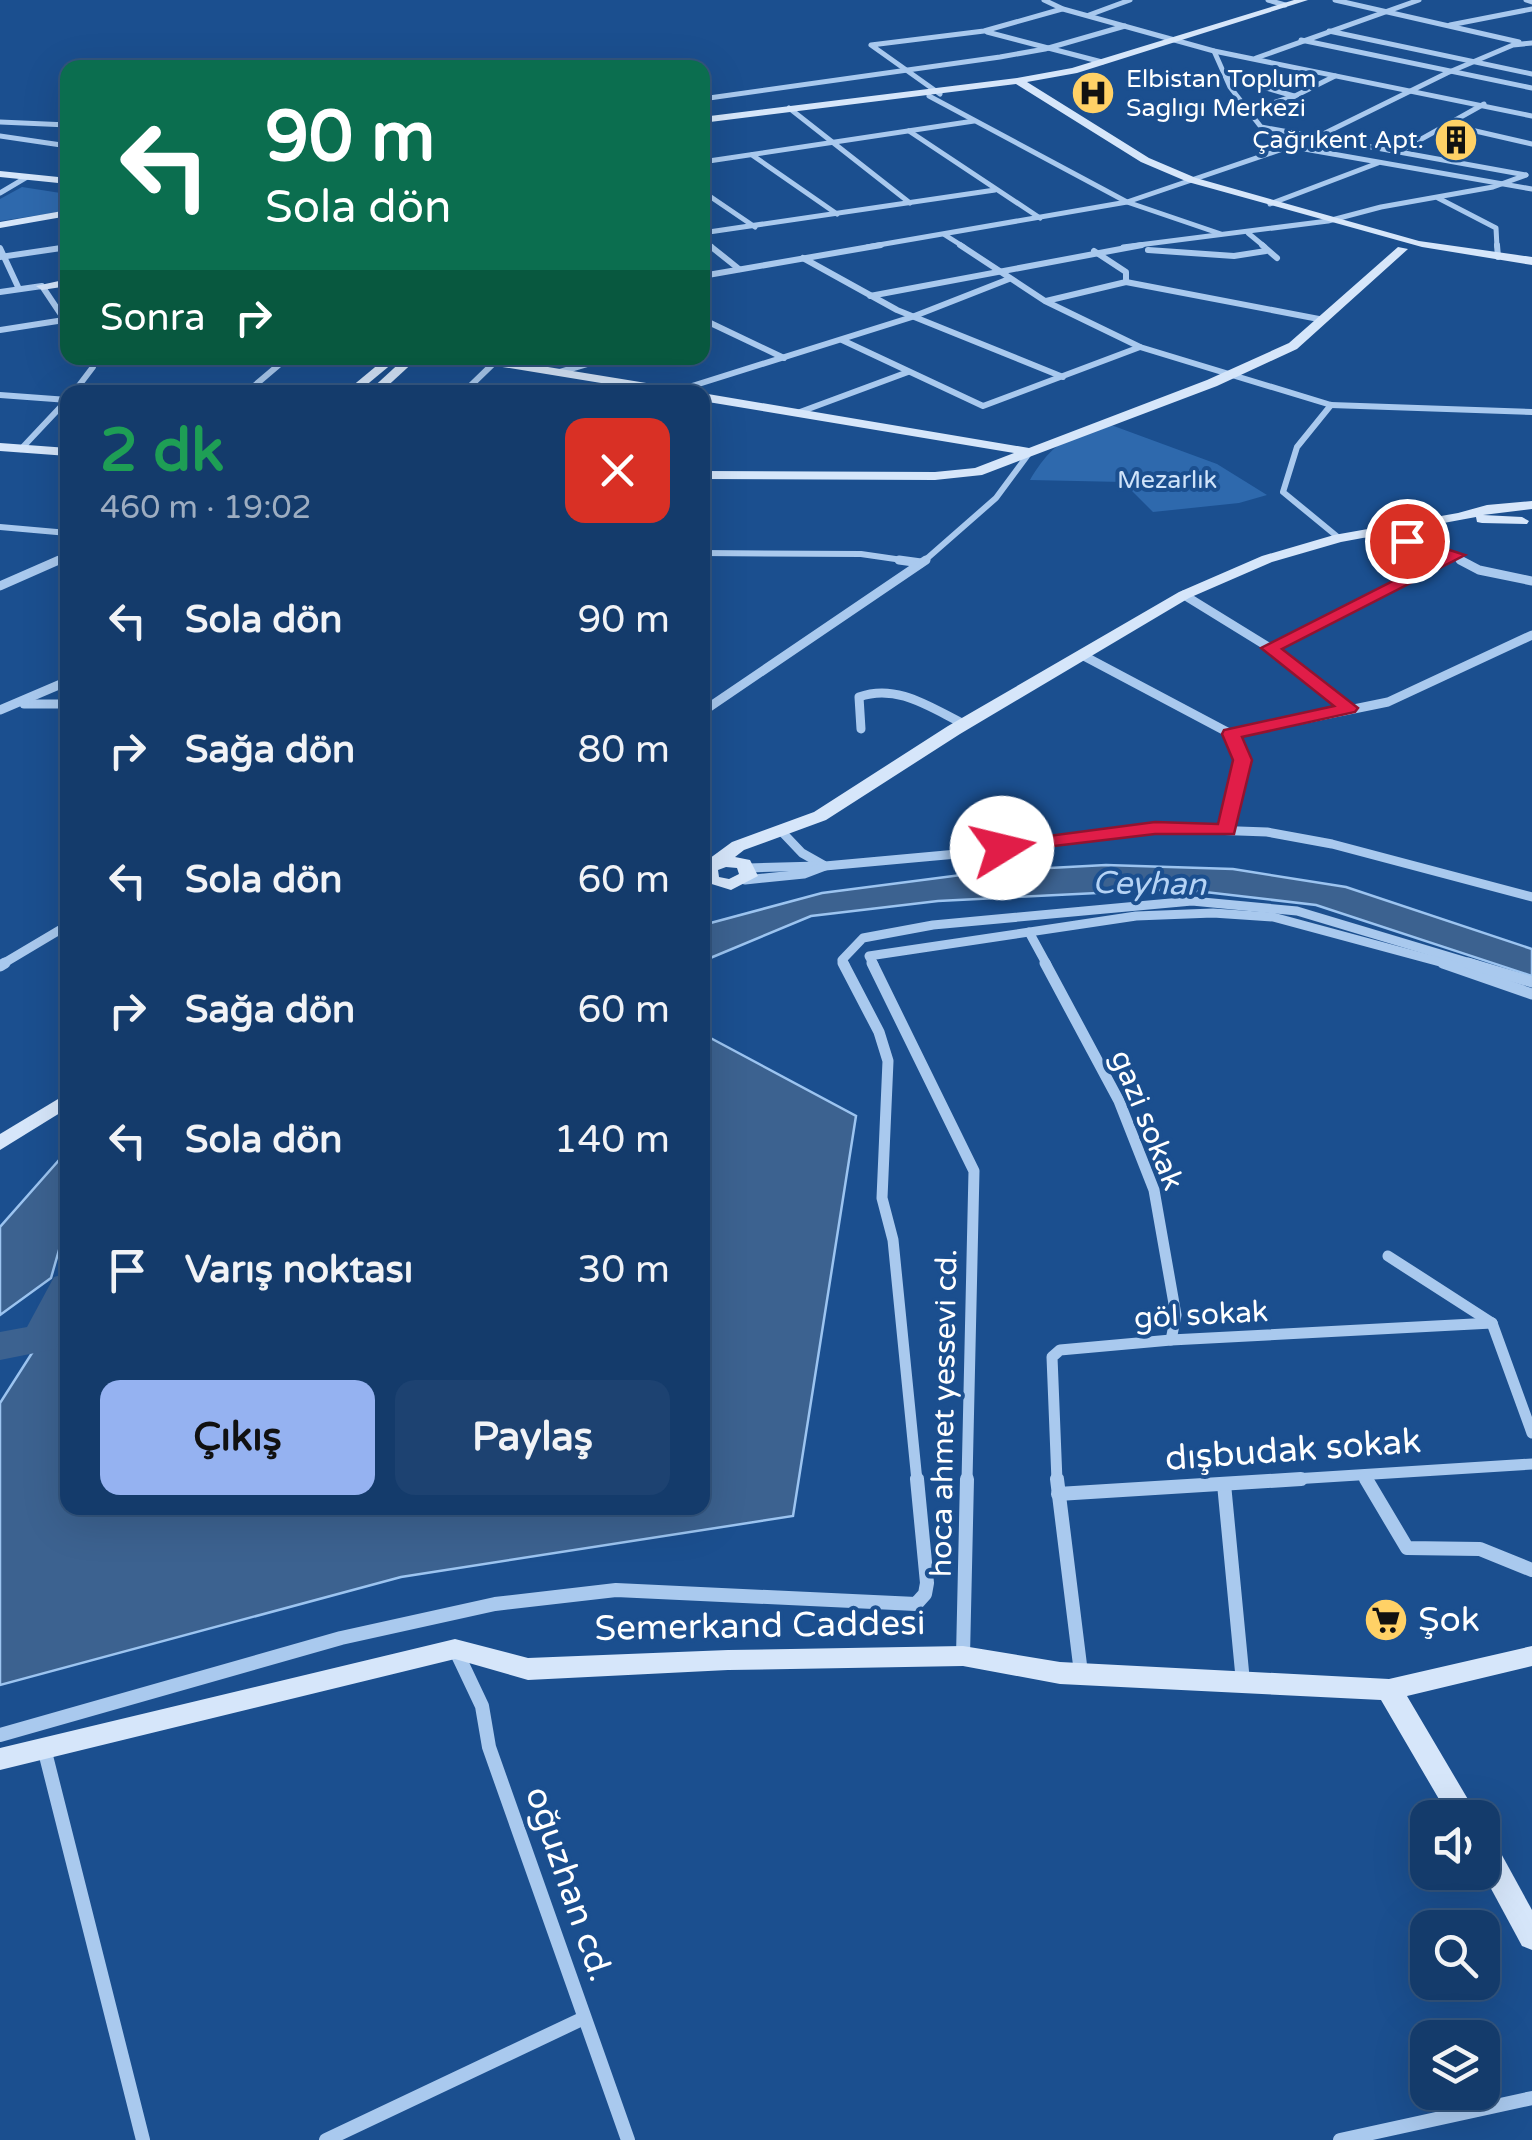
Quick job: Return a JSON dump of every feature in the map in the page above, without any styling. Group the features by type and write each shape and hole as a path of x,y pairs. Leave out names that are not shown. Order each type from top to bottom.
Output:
{"street":[{"path":"1044,0 1063,9 1214,51 1532,116"},
{"path":"1088,15 1130,0"},
{"path":"1268,0 1285,5"},
{"path":"710,122 1018,81 1178,41 1303,0"},
{"path":"1335,0 1530,44"},
{"path":"1256,59 1418,0"},
{"path":"1444,26 1530,4"},
{"path":"1063,9 984,31 871,45 975,120 1127,202 1227,236"},
{"path":"710,97 1044,49 1127,26"},
{"path":"984,31 1102,62"},
{"path":"1329,31 1532,74"},
{"path":"1301,40 1532,88"},
{"path":"710,274 1127,202 1315,138 1473,62 1513,45 1530,44"},
{"path":"1214,51 1226,77 1261,127 1529,175"},
{"path":"1248,111 1295,96 1336,76"},
{"path":"1226,77 1295,96"},
{"path":"1018,81 1145,160 1192,180 1411,246 1532,261"},
{"path":"1400,152 1484,104"},
{"path":"793,111 910,204"},
{"path":"710,161 975,120"},
{"path":"0,122 60,124"},
{"path":"1443,124 1532,144"},
{"path":"908,130 1040,218"},
{"path":"0,136 60,145"},
{"path":"1292,147 1532,189"},
{"path":"752,154 837,214"},
{"path":"1270,204 1378,163"},
{"path":"0,174 60,182"},
{"path":"870,296 993,268 1094,251 1328,221 1504,184 1529,175"},
{"path":"0,194 27,177"},
{"path":"710,235 995,190"},
{"path":"710,196 756,228"},
{"path":"1438,198 1496,228 1498,257"},
{"path":"0,225 60,215"},
{"path":"1248,233 1276,258"},
{"path":"944,234 1044,301 1140,347 1332,405 1532,412"},
{"path":"710,243 739,269"},
{"path":"710,475 935,476 977,472 1232,374 1294,346 1411,246"},
{"path":"0,248 19,289"},
{"path":"1128,248 1234,256 1266,251"},
{"path":"2,256 60,249"},
{"path":"1094,251 1126,272 1126,282"},
{"path":"803,258 912,317 1064,378"},
{"path":"697,385 912,317 1010,279"},
{"path":"1044,301 1126,282 1324,320"},
{"path":"44,290 60,285"},
{"path":"44,290 60,313"},
{"path":"0,292 60,291"},
{"path":"0,330 60,323"},
{"path":"710,323 784,358"},
{"path":"710,326 714,325"},
{"path":"841,340 983,406 1140,347"},
{"path":"255,385 278,365"},
{"path":"360,385 384,365"},
{"path":"382,385 404,365"},
{"path":"471,385 493,365"},
{"path":"515,365 618,385"},
{"path":"560,372 584,365"},
{"path":"800,412 908,372"},
{"path":"0,395 60,399"},
{"path":"710,398 1030,452"},
{"path":"1332,405 1297,447 1283,492 1339,538"},
{"path":"21,449 60,407"},
{"path":"0,448 60,451"},
{"path":"710,707 922,564 996,498 1030,452"},
{"path":"710,866 738,846 783,833 820,816 964,724 1184,594 1267,559 1339,538 1460,517 1527,511"},
{"path":"0,527 60,531"},
{"path":"1363,534 1457,555 1479,570 1532,581"},
{"path":"710,553 861,554 922,564"},
{"path":"1270,648 1457,555"},
{"path":"0,586 60,560"},
{"path":"1184,594 1270,648 1348,708"},
{"path":"1231,734 1388,702 1532,636"},
{"path":"1082,655 1231,734 1242,760 1227,830"},
{"path":"0,710 60,684"},
{"path":"861,729 860,697 872,690 896,692 964,724"},
{"path":"15,704 60,704"},
{"path":"710,867 804,874 825,866 968,853 1155,828 1227,830 1304,838 1532,897"},
{"path":"783,833 802,853 825,866"},
{"path":"710,888 746,871 783,833"},
{"path":"710,874 711,880 723,884"},
{"path":"0,1735 342,1638 496,1604 616,1590 916,1604 925,1594 927,1583 892,1240 882,1198 888,1062 880,1032 842,960 863,938 934,925 1192,900 1297,911 1532,982"},
{"path":"1029,932 1136,916 1213,913 1274,917 1446,964 1532,994"},
{"path":"0,966 60,930"},
{"name":"hoca ahmet yessevi cd.","path":"963,1656 974,1171 870,956 1029,932"},
{"name":"gazi sokak","path":"1029,932 1119,1101 1154,1190 1176,1315 1171,1340"},
{"path":"0,1143 60,1104"},
{"path":"1388,1256 1492,1323 1532,1434"},
{"name":"göl sokak","path":"1058,1494 1052,1357 1060,1350 1171,1340 1472,1328 1492,1323"},
{"name":"dışbudak sokak","path":"1058,1494 1532,1464"},
{"path":"1364,1476 1407,1548 1480,1549 1532,1570"},
{"path":"1224,1484 1243,1682"},
{"path":"1058,1494 1080,1673"},
{"name":"Semerkand Caddesi","path":"0,1759 455,1649 528,1669 622,1663 963,1656 1080,1673 1388,1690 1532,1656"},
{"name":"oğuzhan cd.","path":"455,1649 482,1706 488,1747 628,2140"},
{"path":"1388,1690 1454,1800"},
{"path":"44,1746 143,2140"},
{"path":"1500,1879 1532,1937"},
{"path":"326,2140 584,2018"},
{"path":"1340,2140 1532,2098"}],"green space":[{"path":"22,187 60,193 60,212 0,221 0,199"},
{"name":"Mezarlık","path":"1111,425 1217,464 1267,495 1239,503 1153,512 1123,482 1030,480 1063,442"}],"water":[{"path":"1106,865 1233,869 1346,887 1532,949 1532,976 1316,905 1179,889 938,901 811,916 710,958 710,923 822,893 992,871"},
{"path":"710,1038 856,1116 793,1516 401,1577 0,1685 0,1403 41,1339 60,1328 60,1515 710,1515"},
{"path":"60,1159 60,1246 51,1278 0,1315 0,1227"}],"waterway":[{"name":"Ceyhan","path":"0,1346 41,1339 60,1302"}],"place":[{"name":"Elbistan Toplum Saglıgı Merkezi","path":"1093,93"},
{"name":"Çağrıkent Apt.","path":"1456,140"},
{"name":"Şok","path":"1386,1620"}],"route":[{"path":"1002,848 1155,828 1227,830 1242,760 1231,734 1348,708 1270,648 1457,555 1407,541"}]}
